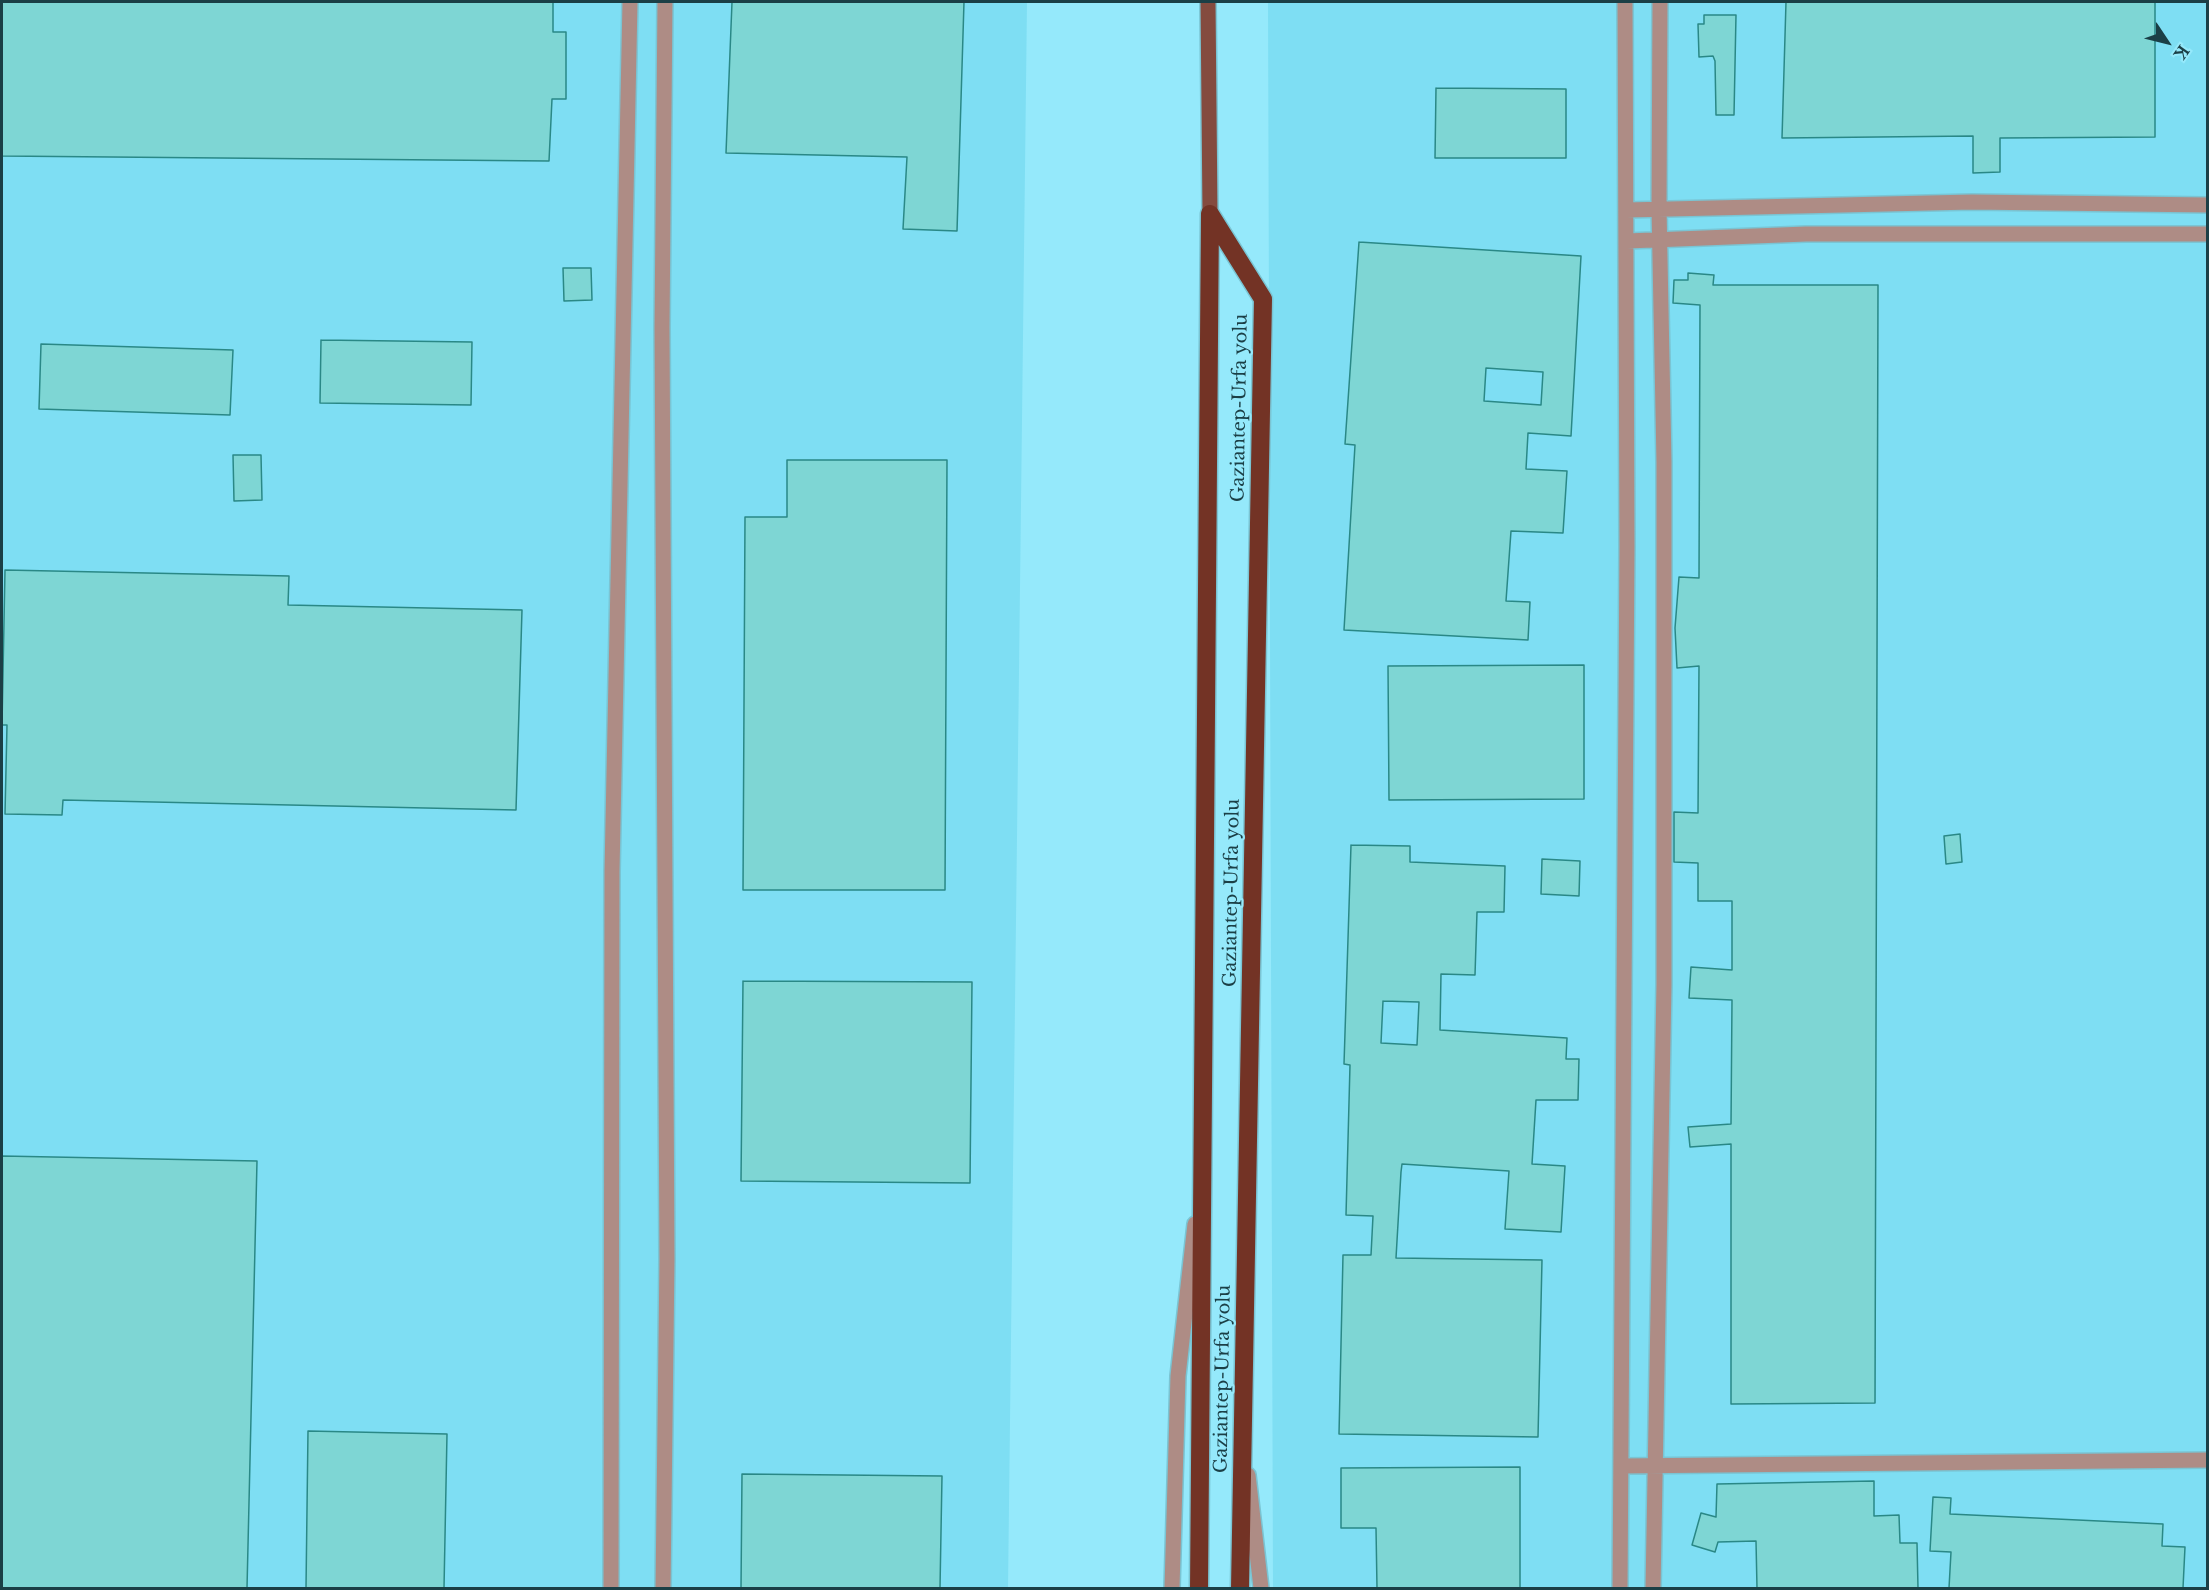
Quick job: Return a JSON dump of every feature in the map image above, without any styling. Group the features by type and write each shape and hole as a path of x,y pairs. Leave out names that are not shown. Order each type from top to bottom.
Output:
{"highway":[{"name":"Gaziantep-Urfa yolu","path":"1199,1588 1210,214"},
{"name":"Gaziantep-Urfa yolu","path":"1210,214 1263,298 1240,1588"}],"main road":[{"name":"Gaziantep-Urfa yolu","path":"1209,2 1210,214"}],"street":[{"path":"611,1588 612,871 630,2"},
{"path":"663,1588 667,1259 662,339 664,2"},
{"path":"1620,1588 1627,241 1625,2"},
{"path":"1653,1588 1664,985 1664,462 1659,208 1660,2"},
{"path":"1626,210 1972,201 2208,205"},
{"path":"1627,241 1806,234 2208,234"},
{"path":"1172,1588 1178,1376 1203,1155"},
{"path":"1243,1428 1261,1588"},
{"path":"1622,1466 2208,1460"}],"shaded area":[{"path":"2,2 1027,2 1008,1588 2,1588"},
{"path":"1268,2 2207,2 2207,1588 1273,1588"}],"building":[{"path":"2,2 553,2 553,32 566,32 566,99 552,99 549,161 2,156"},
{"path":"732,2 964,2 957,231 903,229 907,157 726,153"},
{"path":"1786,2 2155,2 2155,137 2000,138 2000,172 1973,173 1973,136 1782,138"},
{"path":"1704,15 1736,15 1734,115 1716,115 1715,61 1713,56 1699,57 1698,24 1704,24"},
{"path":"1436,88 1566,89 1566,158 1435,158"},
{"path":"1359,242 1581,256 1571,436 1528,433 1526,469 1567,471 1563,533 1511,531 1506,601 1530,602 1528,640 1344,630 1355,445 1345,444","holes":["1486,368 1543,372 1541,405 1484,401"]},
{"path":"563,268 591,268 592,300 564,301"},
{"path":"1688,273 1714,275 1713,285 1878,285 1875,1403 1731,1404 1731,1144 1690,1147 1688,1127 1731,1124 1732,1000 1689,998 1691,967 1732,970 1732,901 1698,901 1698,863 1674,862 1674,812 1698,813 1699,666 1677,668 1675,628 1679,577 1699,578 1700,305 1673,303 1674,280 1688,280"},
{"path":"321,340 472,342 471,405 320,403"},
{"path":"41,344 233,350 230,415 39,409"},
{"path":"233,455 261,455 262,500 234,501"},
{"path":"787,460 947,460 945,890 743,890 745,517 787,517"},
{"path":"5,570 289,576 288,605 522,610 516,810 63,800 62,815 5,814 7,725 2,725"},
{"path":"1584,665 1584,799 1389,800 1388,666"},
{"path":"1960,834 1962,862 1946,864 1944,836"},
{"path":"1351,845 1410,846 1410,862 1505,866 1504,912 1477,912 1475,975 1441,974 1440,1030 1567,1038 1566,1059 1579,1059 1578,1100 1536,1100 1532,1164 1565,1166 1561,1232 1505,1229 1509,1171 1402,1164 1396,1258 1542,1260 1538,1437 1339,1434 1343,1255 1371,1255 1373,1216 1346,1215 1350,1065 1344,1064","holes":["1383,1001 1419,1002 1417,1045 1381,1043"]},
{"path":"1542,859 1580,861 1579,896 1541,894"},
{"path":"743,981 972,982 970,1183 741,1181"},
{"path":"2,1156 257,1161 247,1588 2,1588"},
{"path":"308,1431 447,1434 444,1588 306,1588"},
{"path":"1520,1467 1520,1588 1377,1588 1376,1528 1341,1528 1341,1468"},
{"path":"742,1474 942,1476 940,1588 741,1588"},
{"path":"1874,1481 1874,1516 1899,1515 1900,1543 1917,1543 1918,1588 1757,1588 1756,1541 1718,1542 1715,1552 1692,1545 1701,1513 1716,1517 1717,1484"},
{"path":"1933,1497 1951,1498 1950,1514 2163,1524 2162,1546 2185,1547 2183,1588 1949,1588 1951,1552 1930,1551"}]}
